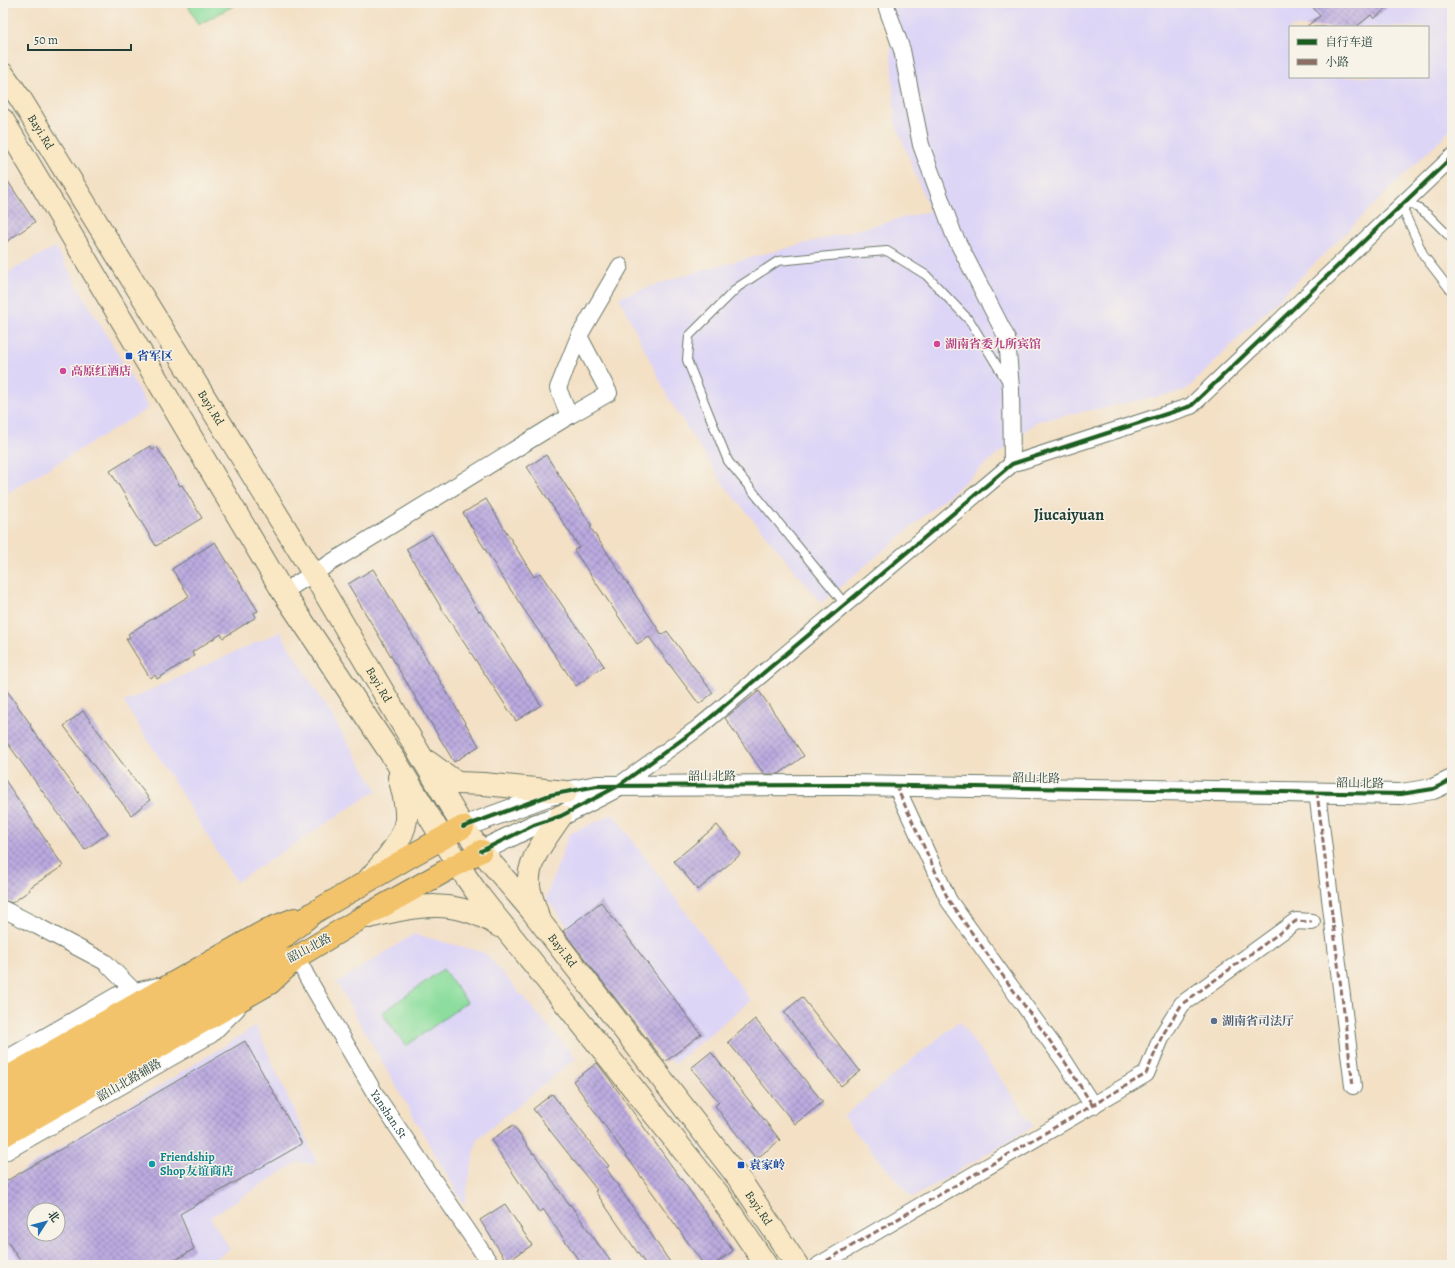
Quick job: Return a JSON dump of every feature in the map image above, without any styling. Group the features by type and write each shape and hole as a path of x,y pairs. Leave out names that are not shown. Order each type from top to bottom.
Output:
{"main road":[{"name":"Bayi.Rd","path":"3,74 20,98 313,573 463,827 481,851 539,920 740,1180 797,1265"},
{"path":"3,120 284,592 395,760 458,864 480,897 720,1195 766,1265"},
{"path":"423,759 457,782 566,792"},
{"path":"367,881 389,854 402,834 406,821 406,808 395,760"},
{"path":"539,920 529,885 530,870 535,856 561,816"},
{"name":"韶山北路","path":"3,1098 274,945 313,913 463,827"},
{"name":"韶山北路","path":"3,1117 263,969 297,957 358,920 481,851"},
{"path":"358,920 410,908 438,906 471,911 499,926 513,937"},
{"path":"3,1080 131,1001 166,987 266,930 313,913"},
{"path":"3,1136 270,983 297,957"}],"street":[{"path":"885,3 902,50 921,145 954,235 1006,338 1012,389 1012,464"},
{"path":"618,786 698,728 1012,464 1191,406 1452,157"},
{"path":"569,416 558,388 579,336 620,266"},
{"path":"284,592 569,416 609,393 579,336"},
{"name":"韶山北路","path":"463,827 550,794 597,786 896,786 1401,794 1433,789 1452,780"},
{"name":"韶山北路","path":"481,851 534,825 561,816 618,786"},
{"path":"896,786 949,901 1065,1062 1093,1106"},
{"path":"1317,792 1353,1086"},
{"path":"3,910 105,962 131,1001"},
{"path":"819,1265 1146,1074 1162,1036 1182,1004 1296,921 1312,922"},
{"name":"Yanshan.St","path":"297,957 307,977 377,1097 491,1265"},
{"path":"3,1062 118,997 131,1001"},
{"name":"韶山北路辅路","path":"3,1151 210,1033 246,997"}],"lane":[{"path":"1404,203 1428,215 1452,239"},
{"path":"1404,203 1424,256 1452,292"},
{"path":"845,604 728,461 687,360 689,336 738,287 778,261 887,251 926,274 970,321 1012,389"}],"shaded area":[{"name":"湖南省委九所宾馆","path":"888,3 1452,3 1452,128 1185,391 1037,421 821,603 722,482 670,401 619,297 699,271 930,211 895,122"},
{"path":"55,247 149,408 4,495 3,275"},
{"path":"280,632 377,790 236,882 124,702"},
{"path":"613,814 751,1000 674,1064 546,898 569,834"},
{"path":"414,934 485,953 576,1058 477,1139 464,1205 337,983"},
{"path":"959,1021 1034,1126 912,1198 843,1117"},
{"name":"Friendship Shop友谊商店","path":"256,1026 318,1165 298,1162 210,1217 230,1249 205,1265 12,1265 3,1246 3,1183"}],"green space":[{"path":"187,3 231,3 233,6 198,25"},
{"path":"443,969 467,1002 406,1046 382,1013"}],"building":[{"path":"1309,3 1392,3 1374,19 1371,15 1357,26 1307,26 1320,16"},
{"path":"3,174 35,222 3,244"},
{"path":"150,446 153,450 157,447 180,486 182,485 202,518 156,546 110,471"},
{"path":"546,455 592,526 590,527 662,635 667,631 713,693 699,704 649,637 637,644 574,550 579,547 527,467"},
{"path":"486,499 534,577 540,573 604,666 576,686 502,577 463,513"},
{"path":"432,534 479,612 480,611 541,705 516,721 445,614 406,549"},
{"path":"215,542 258,611 254,613 256,617 223,638 221,634 192,652 194,656 157,679 155,675 150,678 126,639 130,637 128,634 189,596 172,569"},
{"path":"373,569 479,746 454,762 348,584"},
{"path":"3,685 31,725 30,726 108,833 85,850 3,737"},
{"path":"759,691 804,756 779,774 764,774 725,718"},
{"path":"83,711 150,800 131,815 64,726"},
{"path":"3,777 63,866 29,888 30,890 12,903 3,900"},
{"path":"717,825 741,854 698,890 674,861"},
{"path":"601,902 701,1034 665,1062 563,931"},
{"path":"802,997 860,1071 841,1086 784,1012"},
{"path":"755,1019 823,1102 795,1124 728,1042"},
{"name":"Friendship Shop友谊商店","path":"245,1041 302,1144 180,1214 194,1249 167,1265 23,1265 3,1235 3,1183"},
{"path":"711,1052 780,1140 756,1159 715,1106 719,1102 691,1068"},
{"path":"597,1063 733,1251 713,1265 704,1265 573,1081"},
{"path":"552,1094 609,1166 606,1168 672,1265 646,1265 595,1191 597,1190 533,1109"},
{"path":"513,1125 613,1265 582,1265 543,1209 539,1212 491,1140"},
{"path":"505,1204 532,1245 507,1262 480,1220"}],"marked path":[{"path":"896,786 949,901 1065,1062 1093,1106"},
{"path":"1317,792 1353,1086"},
{"path":"819,1265 1146,1074 1162,1036 1182,1004 1296,921 1312,922"}],"cycle path":[{"path":"481,851 534,825 561,816 618,786 698,728 1012,464 1191,406 1452,157"},
{"path":"463,827 550,795 597,786 848,785 1401,794 1433,789 1452,780"}],"place":[{"name":"湖南省委九所宾馆","path":"937,344"},
{"name":"省军区","path":"129,356"},
{"name":"高原红酒店","path":"63,371"},
{"name":"湖南省司法厅","path":"1214,1021"},
{"name":"Friendship Shop友谊商店","path":"152,1164"},
{"name":"袁家岭","path":"741,1165"}],"district":[{"name":"Jiucaiyuan","path":"1069,515"}]}
